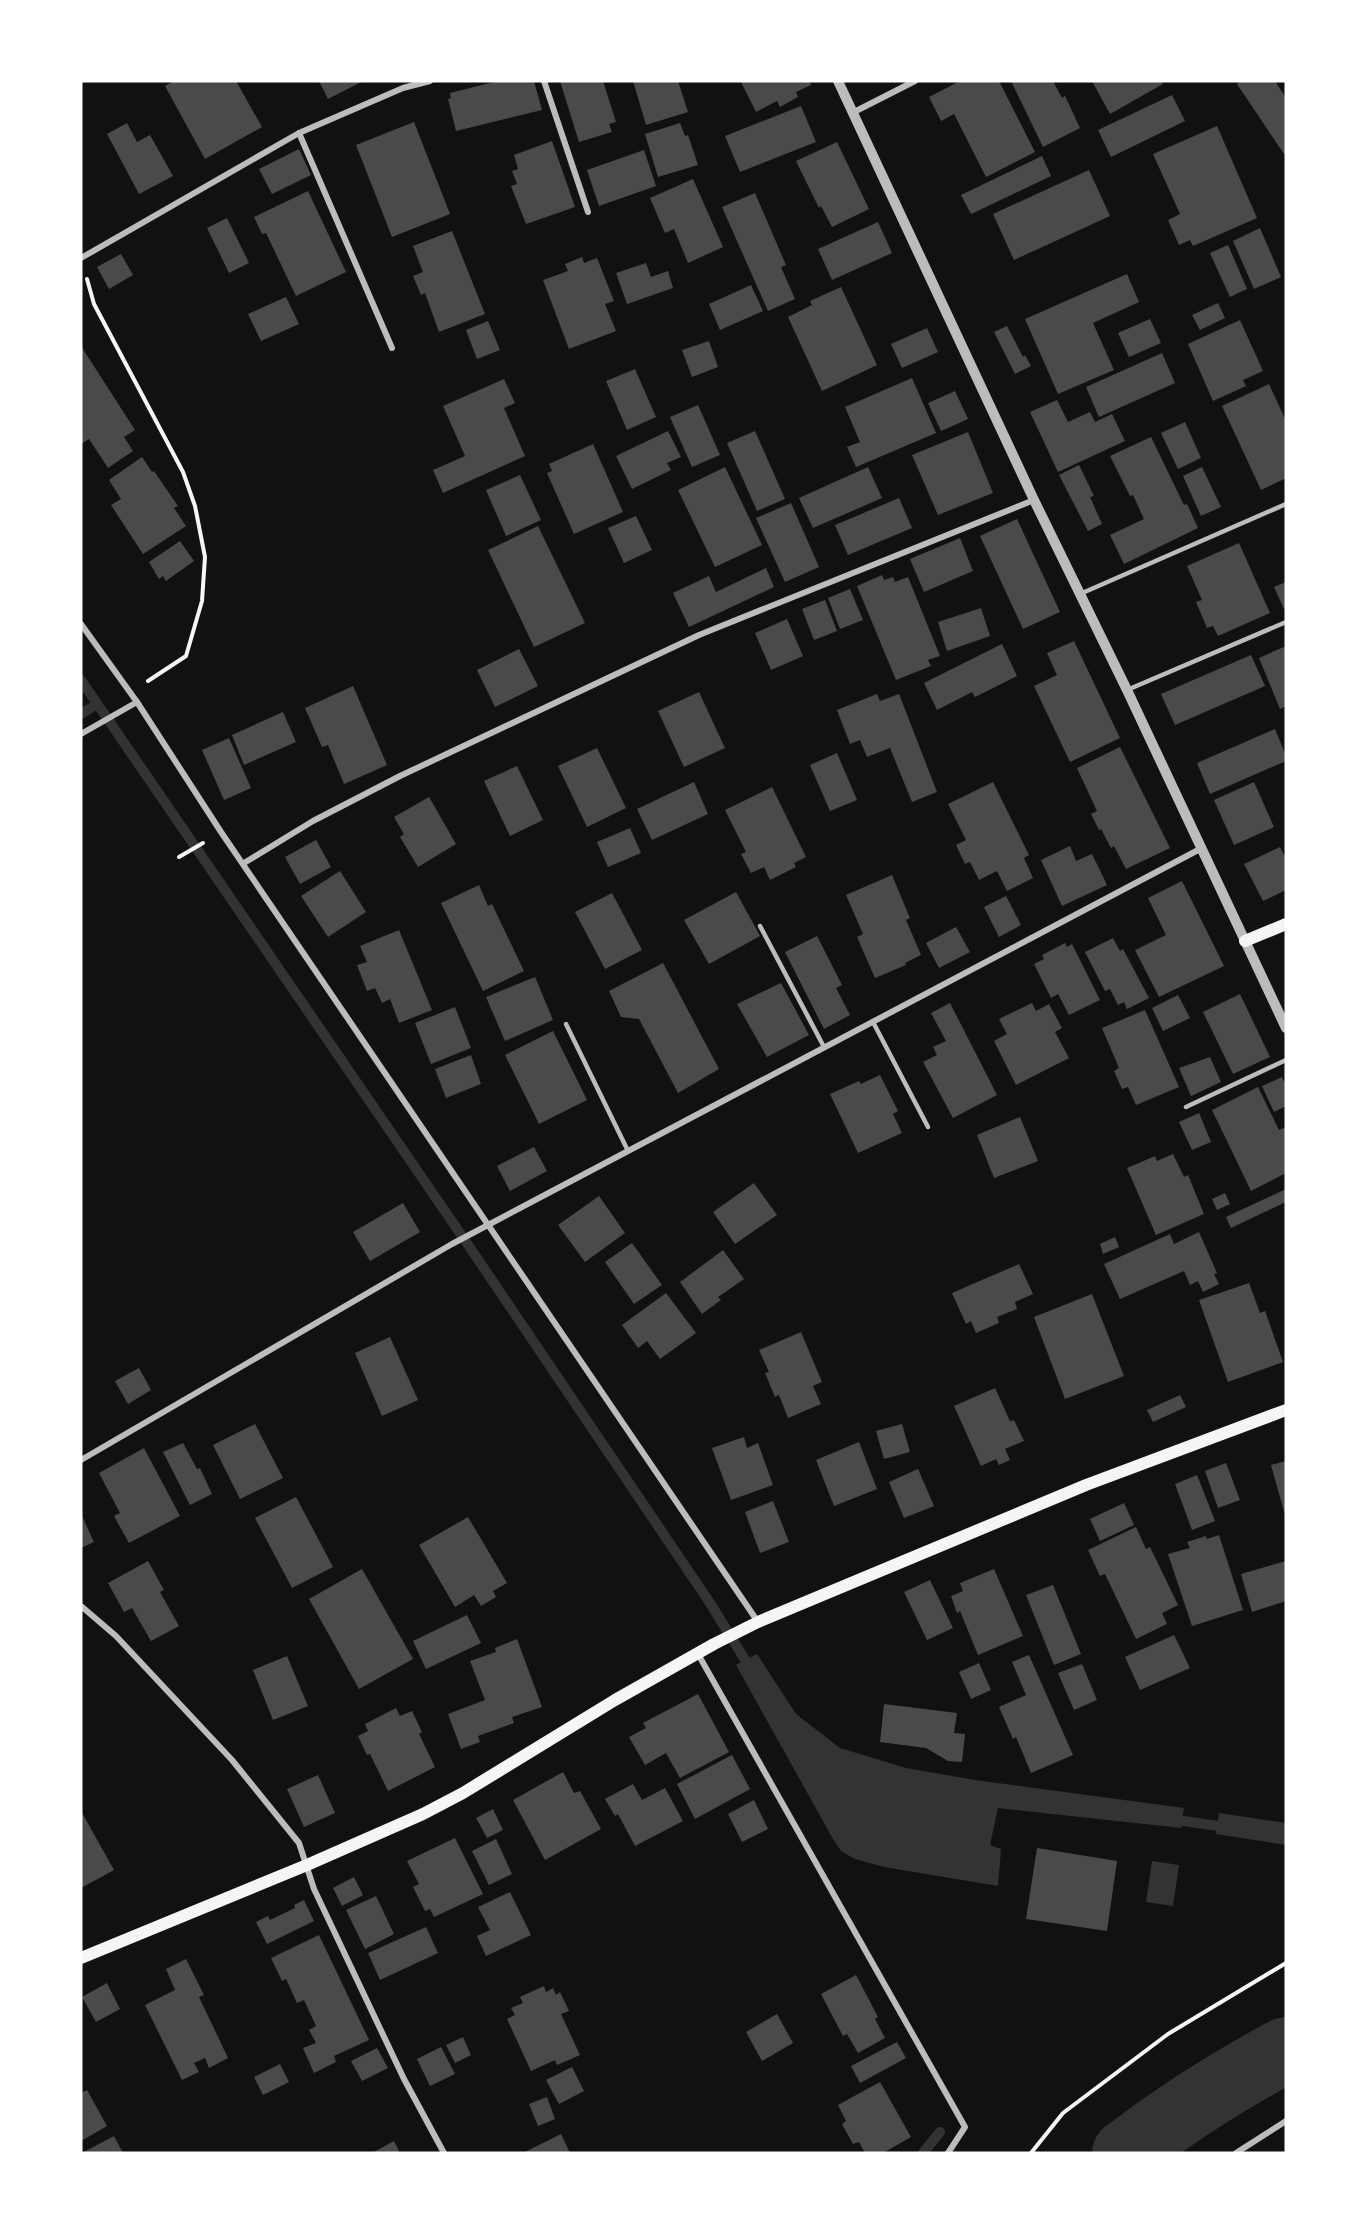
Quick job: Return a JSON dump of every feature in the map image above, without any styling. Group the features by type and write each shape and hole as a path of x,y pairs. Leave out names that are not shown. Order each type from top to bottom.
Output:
{"main road":[{"path":"1245,941 1286,924"},
{"path":"81,1958 307,1865 423,1814 615,1700 754,1624 1086,1485 1286,1410"}],"street":[{"path":"81,258 299,133 404,88 430,81"},
{"path":"544,81 588,212"},
{"path":"838,81 1034,500 1127,690 1286,1028"},
{"path":"854,112 915,81"},
{"path":"299,133 392,348"},
{"path":"244,863 313,821 400,776 699,635 1034,500"},
{"path":"81,624 137,702 484,1227 754,1624"},
{"path":"81,734 137,702"},
{"path":"81,1460 452,1244 1202,848"},
{"path":"81,1606 116,1636 232,1760 299,1843 314,1889 399,2068 444,2153"},
{"path":"698,1653 965,2127 948,2153"},
{"path":"1236,2153 1286,2121"}],"lane":[{"path":"1080,594 1286,504"},
{"path":"1127,690 1286,622"},
{"path":"760,926 824,1047"},
{"path":"873,1022 928,1127"},
{"path":"566,1024 628,1151"},
{"path":"1186,1107 1286,1060"}],"path":[{"path":"84,272 94,304 183,472 195,506 205,557 202,601 186,656 130,693"},
{"path":"1031,2153 1063,2113 1168,2034 1286,1963"}],"shaded area":[{"path":"757,1654 796,1714 840,1748 906,1768 975,1780 1184,1808 1181,1828 998,1808 990,1845 1001,1849 998,1886 884,1867 855,1859 841,1851 833,1839 736,1665"},
{"path":"1219,1813 1286,1823 1286,1845 1216,1834"},
{"path":"1152,1861 1179,1865 1173,1906 1146,1902"}],"building":[{"path":"174,81 236,81 262,127 205,159 165,86"},
{"path":"319,81 363,81 328,99"},
{"path":"498,81 534,81 542,110 456,131 448,99 451,98 450,93"},
{"path":"560,81 603,81 616,122 609,124 612,132 579,142"},
{"path":"633,81 678,81 688,112 646,125"},
{"path":"810,81 811,85 796,92 798,97 780,107 777,101 756,112 741,82"},
{"path":"960,81 999,81 1035,152 986,177 954,114 941,121 929,97"},
{"path":"1011,81 1053,81 1062,98 1065,96 1080,128 1043,147"},
{"path":"1092,81 1161,81 1163,84 1110,114"},
{"path":"1241,81 1275,81 1286,98 1286,153 1284,154 1237,84"},
{"path":"1172,95 1185,121 1111,157 1098,130"},
{"path":"801,106 816,142 740,172 725,136"},
{"path":"414,122 450,214 392,237 356,145"},
{"path":"127,123 137,142 150,135 173,176 139,194 107,134"},
{"path":"680,123 685,136 688,135 698,165 658,177 645,134"},
{"path":"1217,126 1257,218 1193,246 1190,240 1179,245 1168,220 1180,214 1153,154"},
{"path":"552,141 575,207 526,224 511,186 517,184 512,171 518,169 514,155"},
{"path":"837,142 869,209 832,227 821,206 819,208 796,161"},
{"path":"299,149 311,175 272,194 259,169"},
{"path":"644,150 656,186 599,206 587,170"},
{"path":"1042,156 1051,176 971,214 961,195"},
{"path":"1089,170 1110,216 1014,260 993,214"},
{"path":"693,179 723,247 688,263 674,229 665,233 650,198"},
{"path":"308,191 346,272 296,296 266,233 262,234 254,217"},
{"path":"755,193 786,265 781,267 795,299 768,311 722,207"},
{"path":"227,218 249,263 229,273 207,228"},
{"path":"878,222 892,253 832,280 818,249"},
{"path":"1260,228 1281,277 1254,289 1233,241"},
{"path":"452,231 485,314 439,332 425,293 421,295 413,276 423,272 413,246"},
{"path":"1228,245 1247,289 1230,297 1210,253"},
{"path":"121,254 133,275 109,289 97,267"},
{"path":"582,257 584,263 597,258 614,301 605,304 616,331 569,349 543,280 568,271 565,264"},
{"path":"646,263 651,277 668,271 673,288 627,304 616,273"},
{"path":"1127,274 1139,302 1093,323 1114,370 1058,394 1025,319"},
{"path":"751,285 763,311 720,330 709,304"},
{"path":"841,287 877,365 822,391 788,317 812,305 810,301"},
{"path":"286,297 299,324 261,341 248,314"},
{"path":"1218,303 1225,318 1200,330 1192,315"},
{"path":"1150,319 1161,343 1129,357 1118,333"},
{"path":"1240,320 1263,371 1243,380 1246,386 1213,401 1188,344"},
{"path":"488,321 500,350 477,359 466,330"},
{"path":"1007,326 1023,357 1025,355 1031,366 1015,374 994,332"},
{"path":"927,328 938,352 902,368 891,344"},
{"path":"709,341 718,367 692,377 682,350"},
{"path":"81,346 135,430 124,437 133,451 108,468 89,439 81,444"},
{"path":"1162,353 1175,383 1099,417 1086,387"},
{"path":"635,369 656,417 627,430 606,381"},
{"path":"912,378 936,433 856,467 847,447 860,442 845,407"},
{"path":"504,379 515,403 504,408 525,456 443,493 433,470 465,456 443,406"},
{"path":"1269,384 1286,421 1286,478 1261,490 1222,406"},
{"path":"955,391 968,419 941,431 928,403"},
{"path":"1057,400 1068,422 1090,412 1095,422 1112,414 1125,441 1058,472 1030,412"},
{"path":"698,405 720,455 692,467 670,417"},
{"path":"1185,422 1201,458 1178,469 1161,433"},
{"path":"668,431 681,457 667,463 671,470 632,489 616,456"},
{"path":"755,431 785,499 757,511 727,443"},
{"path":"968,432 993,493 938,515 912,455"},
{"path":"1151,437 1184,505 1187,504 1198,528 1124,564 1110,535 1144,519 1110,456"},
{"path":"593,444 623,512 574,534 547,473 552,471 549,464"},
{"path":"142,457 178,506 174,508 186,526 143,554 111,505 121,499 109,480"},
{"path":"1079,465 1094,496 1090,497 1102,524 1088,531 1059,475"},
{"path":"725,467 762,545 715,567 678,490"},
{"path":"868,467 882,498 813,528 799,498"},
{"path":"1202,467 1221,507 1201,516 1183,476"},
{"path":"520,475 541,520 506,536 486,490"},
{"path":"899,498 912,528 848,555 835,525"},
{"path":"791,503 819,567 785,582 756,518"},
{"path":"636,516 652,550 624,563 608,528"},
{"path":"1017,519 1060,612 1023,629 980,536"},
{"path":"538,526 585,623 534,647 488,550"},
{"path":"960,538 973,571 924,592 910,559"},
{"path":"180,541 194,561 166,581 163,576 159,579 149,562"},
{"path":"1239,543 1270,613 1218,636 1213,626 1207,628 1196,602 1202,600 1187,566"},
{"path":"766,568 774,587 689,627 673,593 709,576 716,592"},
{"path":"882,575 884,580 893,577 895,582 908,577 940,656 928,660 931,666 896,680 857,586"},
{"path":"1286,582 1286,608 1284,609 1274,587"},
{"path":"850,589 863,620 840,629 828,598"},
{"path":"825,600 837,631 814,640 802,609"},
{"path":"981,608 990,636 947,651 938,622"},
{"path":"787,619 803,656 771,670 755,633"},
{"path":"1074,641 1120,738 1070,762 1034,686 1057,675 1047,653"},
{"path":"1002,644 1017,676 975,697 972,692 937,710 924,683"},
{"path":"1286,646 1286,706 1280,709 1259,658"},
{"path":"519,649 538,686 495,707 477,670"},
{"path":"1251,655 1265,686 1175,725 1161,694"},
{"path":"353,686 387,765 344,784 328,745 322,747 305,708"},
{"path":"699,692 725,748 684,767 658,711"},
{"path":"877,694 880,701 899,694 937,792 912,802 890,748 867,757 860,740 850,744 837,710"},
{"path":"283,712 296,742 244,765 232,735"},
{"path":"1275,729 1286,761 1210,794 1197,763"},
{"path":"229,738 251,788 224,800 202,750"},
{"path":"1120,747 1170,848 1126,869 1114,846 1111,848 1091,814 1097,811 1077,768"},
{"path":"597,748 626,808 587,827 558,766"},
{"path":"837,753 857,800 830,811 810,765"},
{"path":"517,766 543,820 510,836 484,781"},
{"path":"694,782 708,814 652,840 637,809"},
{"path":"993,782 1029,855 1024,858 1033,878 1007,891 997,871 979,880 970,862 965,864 956,845 966,840 948,804"},
{"path":"1254,782 1274,827 1234,845 1214,800"},
{"path":"772,787 806,857 794,863 796,867 770,880 764,867 751,873 741,854 746,852 725,810"},
{"path":"429,797 456,844 418,867 400,837 404,834 394,817"},
{"path":"630,828 641,853 608,867 597,842"},
{"path":"316,840 331,867 300,884 285,857"},
{"path":"1070,846 1076,861 1092,854 1107,885 1062,906 1041,860"},
{"path":"1280,847 1286,859 1286,890 1263,901 1244,864"},
{"path":"340,871 366,912 328,937 301,896"},
{"path":"892,875 910,918 906,920 921,955 905,963 906,965 875,978 857,937 863,934 846,895"},
{"path":"1182,881 1224,966 1159,997 1135,950 1166,935 1148,898"},
{"path":"479,885 488,906 492,904 524,971 483,991 441,903"},
{"path":"736,892 760,936 709,964 684,920"},
{"path":"612,893 642,950 605,969 575,912"},
{"path":"1006,896 1021,925 999,937 984,907"},
{"path":"956,927 970,952 939,968 926,943"},
{"path":"399,930 432,1010 399,1023 390,999 382,1003 375,988 367,991 357,965 367,962 360,946"},
{"path":"817,936 842,985 836,988 850,1015 824,1029 785,952"},
{"path":"1113,938 1120,951 1123,949 1149,998 1127,1009 1124,1002 1118,1005 1110,989 1105,991 1085,952"},
{"path":"1065,943 1067,947 1072,944 1100,1000 1069,1015 1058,994 1051,998 1034,964 1044,959 1042,955"},
{"path":"663,963 719,1069 678,1093 639,1019 621,1017 609,991"},
{"path":"535,977 553,1020 505,1041 486,997"},
{"path":"781,983 809,1035 767,1057 737,1004"},
{"path":"1240,994 1270,1057 1233,1074 1203,1012"},
{"path":"1178,995 1190,1018 1163,1031 1152,1008"},
{"path":"950,1003 997,1095 953,1118 923,1062 937,1055 933,1047 946,1041 931,1013"},
{"path":"1032,1003 1036,1011 1049,1004 1062,1028 1055,1032 1069,1058 1016,1085 994,1041 1007,1034 999,1019"},
{"path":"455,1007 471,1048 431,1064 415,1023"},
{"path":"1145,1010 1179,1087 1136,1105 1128,1087 1122,1089 1114,1071 1119,1068 1102,1028"},
{"path":"553,1031 587,1100 539,1124 505,1055"},
{"path":"471,1055 481,1084 446,1098 435,1069"},
{"path":"1210,1057 1221,1082 1191,1096 1179,1068"},
{"path":"880,1075 898,1111 893,1114 902,1133 858,1153 830,1094 859,1081 861,1084"},
{"path":"1282,1077 1286,1085 1286,1106 1274,1112 1262,1086"},
{"path":"1258,1087 1279,1130 1286,1127 1286,1173 1251,1191 1212,1110"},
{"path":"1199,1113 1211,1142 1192,1150 1179,1122"},
{"path":"1020,1117 1038,1161 994,1178 977,1135"},
{"path":"534,1147 547,1171 510,1191 497,1166"},
{"path":"1173,1154 1184,1177 1188,1175 1204,1214 1156,1235 1127,1168 1155,1156 1157,1161"},
{"path":"754,1183 777,1215 735,1244 713,1212"},
{"path":"1286,1189 1286,1202 1231,1228 1226,1217"},
{"path":"1225,1193 1230,1204 1217,1210 1212,1199"},
{"path":"599,1196 625,1233 585,1262 558,1225"},
{"path":"403,1203 420,1232 370,1261 353,1232"},
{"path":"1199,1232 1217,1273 1214,1274 1219,1284 1203,1292 1198,1281 1190,1285 1184,1271 1120,1299 1104,1264 1170,1234 1174,1244"},
{"path":"1115,1237 1119,1247 1103,1254 1100,1244"},
{"path":"632,1243 662,1285 634,1304 605,1262"},
{"path":"723,1250 744,1279 718,1297 721,1300 702,1314 680,1282"},
{"path":"1019,1264 1033,1294 1015,1302 1017,1309 997,1317 999,1323 976,1333 971,1321 966,1324 952,1293"},
{"path":"1249,1283 1260,1313 1265,1311 1283,1362 1228,1382 1199,1300"},
{"path":"666,1293 696,1333 660,1359 647,1341 638,1348 622,1325"},
{"path":"1092,1294 1124,1376 1065,1399 1034,1317"},
{"path":"801,1332 822,1382 813,1386 821,1404 788,1418 779,1395 775,1397 765,1373 769,1372 759,1350"},
{"path":"390,1337 418,1400 382,1416 355,1353"},
{"path":"139,1368 151,1390 128,1404 115,1381"},
{"path":"995,1388 1010,1421 1014,1420 1024,1441 1005,1449 1010,1460 999,1465 996,1459 981,1466 954,1406"},
{"path":"1180,1395 1186,1407 1153,1422 1147,1410"},
{"path":"255,1424 283,1478 240,1499 213,1445"},
{"path":"902,1424 910,1452 884,1459 876,1431"},
{"path":"744,1437 747,1448 758,1443 773,1485 731,1500 712,1448"},
{"path":"859,1442 877,1489 834,1506 816,1460"},
{"path":"183,1443 197,1469 200,1468 212,1494 190,1505 163,1452"},
{"path":"144,1448 180,1516 129,1543 114,1516 120,1513 99,1473"},
{"path":"1286,1461 1286,1515 1285,1515 1271,1465"},
{"path":"1226,1463 1240,1500 1218,1508 1205,1471"},
{"path":"918,1469 934,1506 904,1518 889,1482"},
{"path":"1197,1475 1215,1521 1192,1530 1175,1484"},
{"path":"296,1497 333,1567 292,1588 255,1518"},
{"path":"773,1501 789,1542 760,1553 745,1512"},
{"path":"1124,1503 1134,1525 1100,1541 1090,1519"},
{"path":"81,1514 94,1542 81,1548"},
{"path":"468,1517 507,1583 493,1591 496,1597 481,1606 474,1595 455,1607 419,1545"},
{"path":"1136,1527 1146,1549 1150,1547 1178,1605 1162,1613 1167,1624 1136,1639 1105,1574 1100,1576 1088,1550"},
{"path":"1219,1535 1243,1610 1192,1626 1168,1554 1190,1548 1187,1542 1206,1536 1207,1539"},
{"path":"148,1561 164,1590 160,1592 179,1626 151,1641 132,1608 124,1612 108,1583"},
{"path":"1286,1561 1286,1601 1252,1612 1241,1574"},
{"path":"362,1569 413,1659 359,1689 309,1599"},
{"path":"994,1569 1023,1636 978,1655 960,1611 957,1613 951,1596 963,1591 960,1583"},
{"path":"930,1580 953,1628 927,1640 904,1592"},
{"path":"1053,1585 1081,1654 1054,1665 1026,1595"},
{"path":"467,1615 481,1643 426,1669 413,1641"},
{"path":"1174,1635 1190,1668 1140,1690 1125,1657"},
{"path":"517,1639 542,1707 512,1717 514,1723 478,1736 480,1742 461,1749 448,1714 485,1700 470,1661 496,1652 495,1648"},
{"path":"1029,1655 1073,1755 1031,1773 1016,1737 1013,1739 999,1707 1026,1695 1012,1662"},
{"path":"287,1656 308,1706 273,1720 253,1670"},
{"path":"979,1663 991,1690 971,1699 959,1672"},
{"path":"1082,1664 1097,1700 1074,1710 1058,1673"},
{"path":"698,1694 729,1752 680,1778 666,1753 645,1765 629,1737 646,1728 643,1723"},
{"path":"884,1704 957,1713 954,1733 965,1734 962,1762 948,1761 926,1748 880,1742"},
{"path":"396,1708 400,1716 412,1711 422,1732 419,1734 435,1767 388,1791 370,1754 367,1755 358,1736 368,1731 365,1724"},
{"path":"732,1755 750,1789 695,1819 677,1784"},
{"path":"563,1772 574,1793 580,1791 601,1829 545,1860 513,1800"},
{"path":"318,1775 335,1813 304,1827 287,1789"},
{"path":"633,1784 642,1800 665,1788 683,1821 635,1846 618,1814 615,1816 605,1799"},
{"path":"754,1800 768,1829 742,1842 728,1814"},
{"path":"493,1809 503,1830 487,1838 476,1818"},
{"path":"81,1811 114,1870 81,1888"},
{"path":"455,1838 483,1894 434,1917 430,1909 425,1911 413,1887 419,1884 407,1861"},
{"path":"496,1839 512,1874 489,1885 472,1851"},
{"path":"1037,1848 1117,1861 1107,1931 1026,1919"},
{"path":"354,1877 363,1895 342,1906 333,1888"},
{"path":"510,1892 531,1935 486,1956 477,1936 490,1930 478,1907"},
{"path":"376,1896 394,1934 365,1949 346,1910"},
{"path":"304,1900 314,1921 267,1944 256,1922 268,1916 270,1920 295,1908 294,1905"},
{"path":"426,1927 438,1953 380,1980 368,1953"},
{"path":"319,1935 369,2040 334,2056 336,2062 314,2073 303,2048 316,2043 309,2030 316,2026 304,2000 297,2003 286,1979 282,1981 271,1958"},
{"path":"186,1959 204,1995 199,1997 228,2058 209,2068 205,2058 194,2063 199,2072 182,2080 145,2005 175,1990 166,1969"},
{"path":"856,1975 878,2017 875,2019 885,2038 858,2053 847,2034 843,2036 821,1994"},
{"path":"107,1983 120,2009 96,2022 82,1997"},
{"path":"544,1986 546,1992 553,1988 556,1995 560,1992 569,2011 561,2014 580,2055 557,2065 555,2060 531,2071 507,2019 515,2015 511,2008 523,2003 520,1997"},
{"path":"777,2014 793,2043 762,2061 746,2032"},
{"path":"463,2037 471,2055 455,2063 446,2045"},
{"path":"897,2042 906,2058 860,2083 851,2066"},
{"path":"441,2047 455,2074 430,2086 417,2059"},
{"path":"377,2048 388,2068 362,2081 351,2061"},
{"path":"280,2064 289,2082 263,2095 254,2077"},
{"path":"572,2067 584,2091 559,2104 546,2080"},
{"path":"880,2082 911,2137 883,2153 865,2153 859,2142 853,2144 842,2124 846,2121 838,2105"},
{"path":"87,2090 107,2126 81,2141 81,2093"},
{"path":"547,2097 555,2119 538,2126 529,2104"},
{"path":"561,2134 570,2153 523,2153"},
{"path":"114,2136 123,2153 82,2153"},
{"path":"394,2141 400,2153 372,2153"}],"waterway":[{"path":"81,680 475,1255 710,1603 752,1671"},
{"path":"81,714 97,704"},
{"path":"1170,1819 1232,1828"},
{"path":"1125,2153 1203,2098 1286,2050"},
{"path":"923,2153 940,2132"}]}
